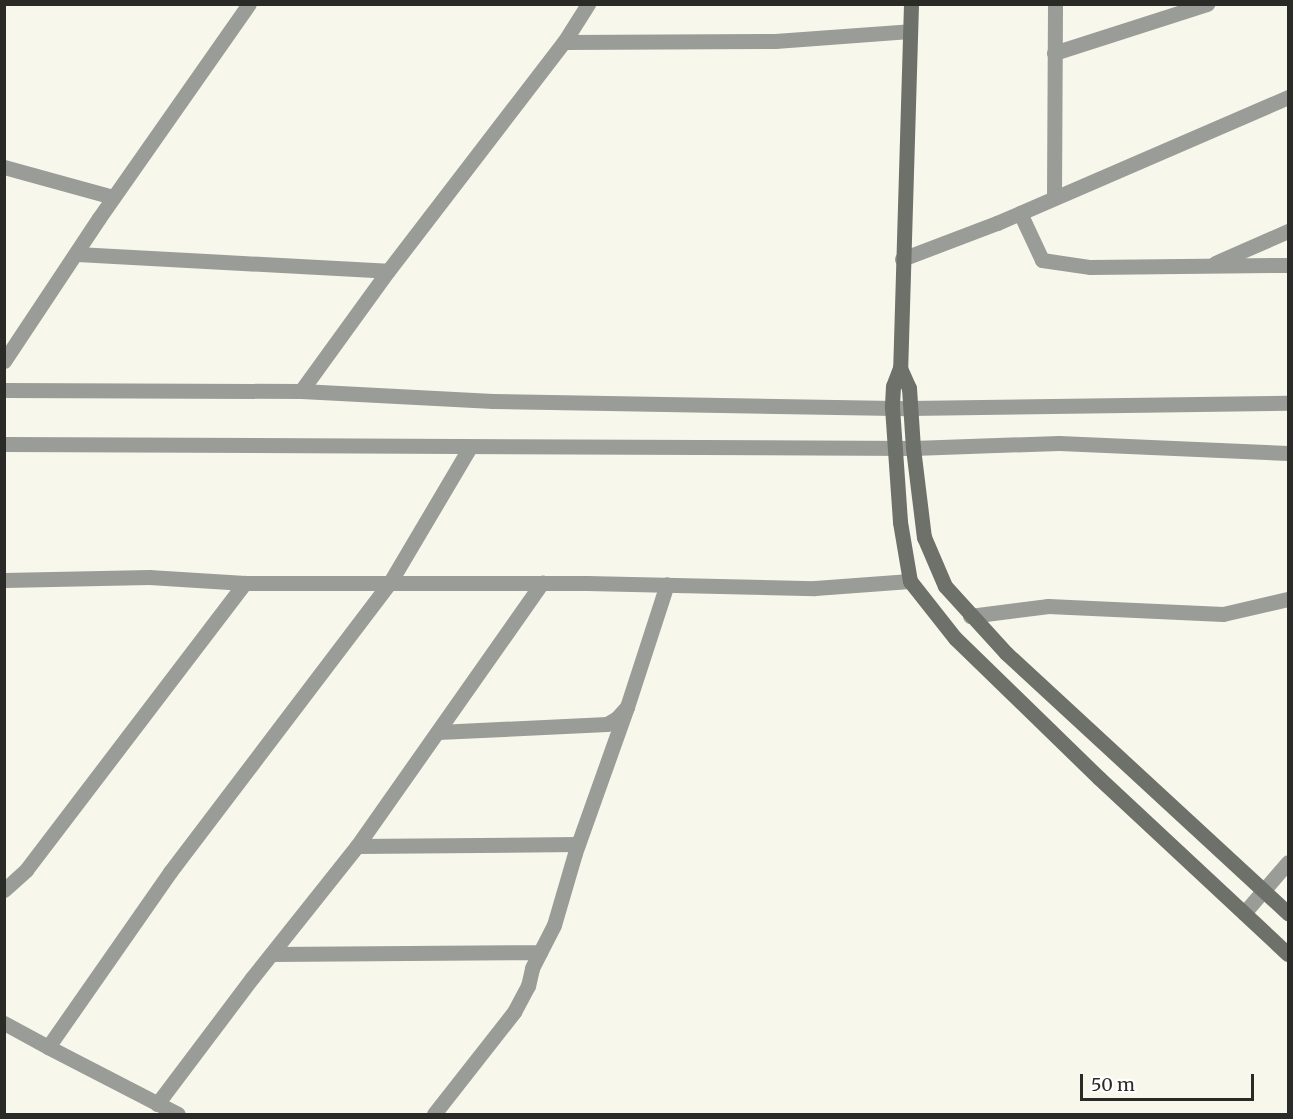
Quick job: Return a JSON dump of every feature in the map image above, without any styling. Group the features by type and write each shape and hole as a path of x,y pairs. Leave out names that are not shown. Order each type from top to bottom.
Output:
{"street":[{"path":"4,361 113,197 249,4"},
{"path":"301,391 388,271 564,42 588,4"},
{"path":"911,4 900,368 893,386 892,407 900,522 910,581 955,638 1099,778 1288,954"},
{"path":"1054,4 1054,197"},
{"path":"1054,53 1207,4"},
{"path":"564,42 775,41 910,31"},
{"path":"902,259 1020,213 1288,97"},
{"path":"4,167 113,197"},
{"path":"1020,213 1042,260 1090,267 1288,265"},
{"path":"1209,266 1288,231"},
{"path":"77,254 388,271"},
{"path":"900,368 909,388 909,408 924,537 945,586 1006,653 1288,913"},
{"path":"4,390 301,391 493,401 909,408 1288,402"},
{"path":"4,444 913,447 1059,443 1288,453"},
{"path":"48,1047 170,872 389,584 470,447"},
{"path":"5,580 149,577 245,583 667,584 815,588 910,581"},
{"path":"4,890 33,860 245,583"},
{"path":"158,1104 357,846 542,583"},
{"path":"434,1114 514,1012 528,986 532,968 554,925 578,844 627,707 667,584"},
{"path":"970,616 1048,606 1223,614 1288,599"},
{"path":"438,732 607,724 617,718 627,707"},
{"path":"357,846 578,844"},
{"path":"1244,913 1288,862"},
{"path":"272,954 540,952"},
{"path":"4,1023 178,1114"}]}
